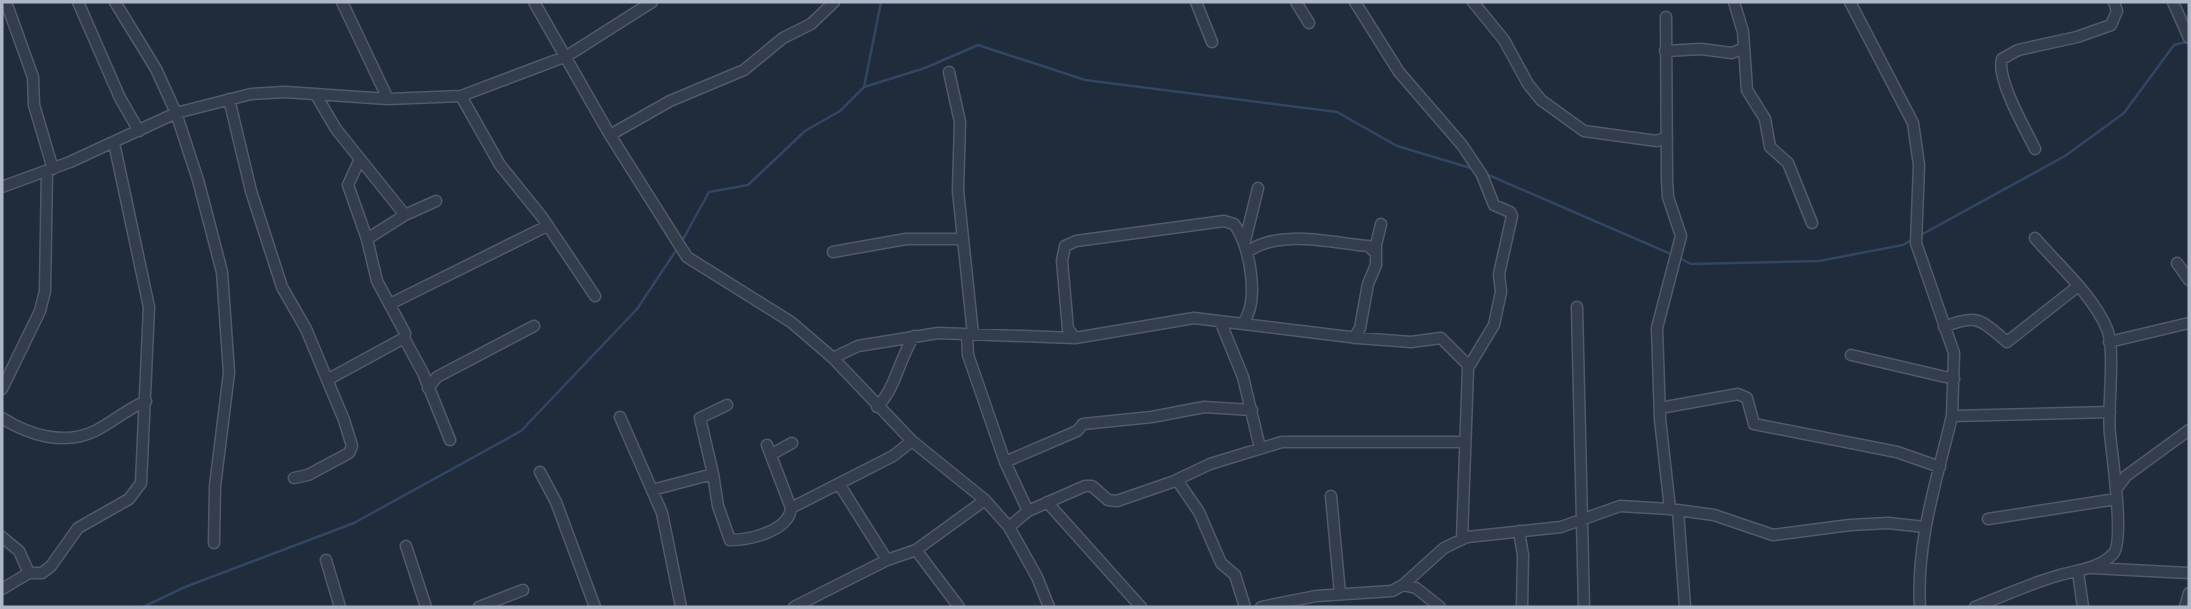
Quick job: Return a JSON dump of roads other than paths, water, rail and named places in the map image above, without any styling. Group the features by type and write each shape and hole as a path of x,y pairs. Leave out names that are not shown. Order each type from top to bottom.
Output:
{"street":[{"path":"2,389 40,311 44,291 50,170 34,105 33,77 6,2"},
{"path":"78,2 120,98 139,131"},
{"path":"115,2 156,69 176,113 198,180 222,272 230,346 226,416 215,486 214,543"},
{"path":"342,2 388,99"},
{"path":"534,2 610,135 687,257 771,307 833,358 912,441 985,500 1009,527 1037,577 1049,607"},
{"path":"2,187 114,143 176,113 229,99 262,93 388,99 461,96 567,56 652,2"},
{"path":"610,135 670,101 744,71 783,38 822,15 834,2"},
{"path":"1196,2 1212,42"},
{"path":"1296,2 1309,23"},
{"path":"1355,2 1399,72 1462,145 1482,175 1494,205 1513,216 1499,274 1501,292 1494,325 1469,366 1462,539"},
{"path":"1473,2 1504,40 1533,90 1573,124 1592,133 1657,141 1668,137"},
{"path":"1734,2 1744,48 1747,90 1765,120 1772,152 1788,163 1812,223"},
{"path":"1850,2 1913,123 1919,165 1915,230 1918,255 1956,363 1952,416 1925,527 1920,565 1920,607"},
{"path":"2035,149 2012,100 2000,66 2002,59 2018,50 2077,37 2111,25 2116,11 2114,2"},
{"path":"2173,2 2189,38"},
{"path":"1666,17 1668,197 1681,236 1657,328 1660,408 1685,607"},
{"path":"1665,51 1701,49 1732,53 1744,48"},
{"path":"949,72 960,122 958,191 970,334 968,355 1005,462 1028,511"},
{"path":"316,95 336,130 405,215"},
{"path":"461,96 500,165 547,226 595,296"},
{"path":"229,99 251,191 282,287 300,315 352,446 349,453 308,475 294,478"},
{"path":"2,589 29,573 42,573 51,566 78,528 137,492 141,483 149,307 114,143"},
{"path":"360,159 348,185 367,239 373,271 405,332 404,338 450,440"},
{"path":"1245,241 1258,188"},
{"path":"367,239 405,215 436,201"},
{"path":"1068,335 1062,261 1065,246 1224,221 1234,224 1249,251 1252,307 1243,323"},
{"path":"1354,338 1360,328 1368,284 1376,265 1381,224"},
{"path":"390,304 547,226"},
{"path":"1975,607 2061,575 2091,568 2116,551 2117,488 2109,412 2108,330 2077,287 2035,238"},
{"path":"833,252 906,239 963,239"},
{"path":"1249,251 1264,242 1279,239 1368,246 1376,253"},
{"path":"2177,263 2189,280"},
{"path":"1944,327 1964,318 1981,320 2007,342 2077,287"},
{"path":"1577,307 1584,607"},
{"path":"833,358 842,351 858,346 914,336 1068,335 1183,319 1225,326 1243,323 1354,338 1411,342 1441,338 1469,366"},
{"path":"2109,342 2189,323"},
{"path":"1225,326 1252,410 1260,448"},
{"path":"428,388 436,377 534,327"},
{"path":"877,407 888,395 900,359 914,336"},
{"path":"327,380 404,338"},
{"path":"1851,355 1954,379"},
{"path":"1660,408 1738,394 1747,398 1754,424 1897,452 1940,467"},
{"path":"2,418 38,437 91,433 121,412 146,401"},
{"path":"727,405 701,418 718,506 730,540 749,538 784,525 790,517 791,508 770,449 792,443"},
{"path":"1005,462 1077,431 1083,424 1152,418 1204,407 1252,410"},
{"path":"1952,416 2109,412"},
{"path":"620,417 662,513 681,607"},
{"path":"2117,488 2126,475 2189,429"},
{"path":"1009,527 1028,511 1089,485 1108,500 1117,501 1177,480 1210,464 1260,448 1303,440 1465,442"},
{"path":"791,508 893,456 912,441"},
{"path":"540,472 556,502 595,607"},
{"path":"652,490 713,474"},
{"path":"2114,474 2126,475"},
{"path":"1177,480 1199,512 1222,563 1235,575 1245,607"},
{"path":"839,484 887,560"},
{"path":"1331,496 1340,594"},
{"path":"1988,519 2116,499"},
{"path":"796,607 887,560 916,550 985,500"},
{"path":"1047,502 1141,607"},
{"path":"1261,607 1316,596 1392,591 1403,585 1444,548 1462,539 1561,527 1620,506 1674,509 1726,518 1773,536 1850,525 1888,523 1925,527"},
{"path":"1519,531 1523,555 1522,607"},
{"path":"2,537 19,551 29,573"},
{"path":"406,546 426,607"},
{"path":"916,550 955,606"},
{"path":"326,559 340,607"},
{"path":"2091,568 2189,573"},
{"path":"2078,572 2083,607"},
{"path":"1403,585 1416,588 1440,607"},
{"path":"479,607 523,590"},
{"path":"2185,607 2189,593"}],"waterway":[{"path":"864,87 881,2"},
{"path":"1919,236 2065,156 2124,113 2174,45 2189,41"},
{"path":"682,241 709,192 748,185 805,131 840,111 864,87 925,68 978,45 1085,80 1337,112 1397,146 1474,169"},
{"path":"1486,174 1673,255"},
{"path":"1679,258 1691,264 1819,261 1903,245 1913,239"},
{"path":"143,607 185,587 354,523 521,431 637,309 677,249"}]}
